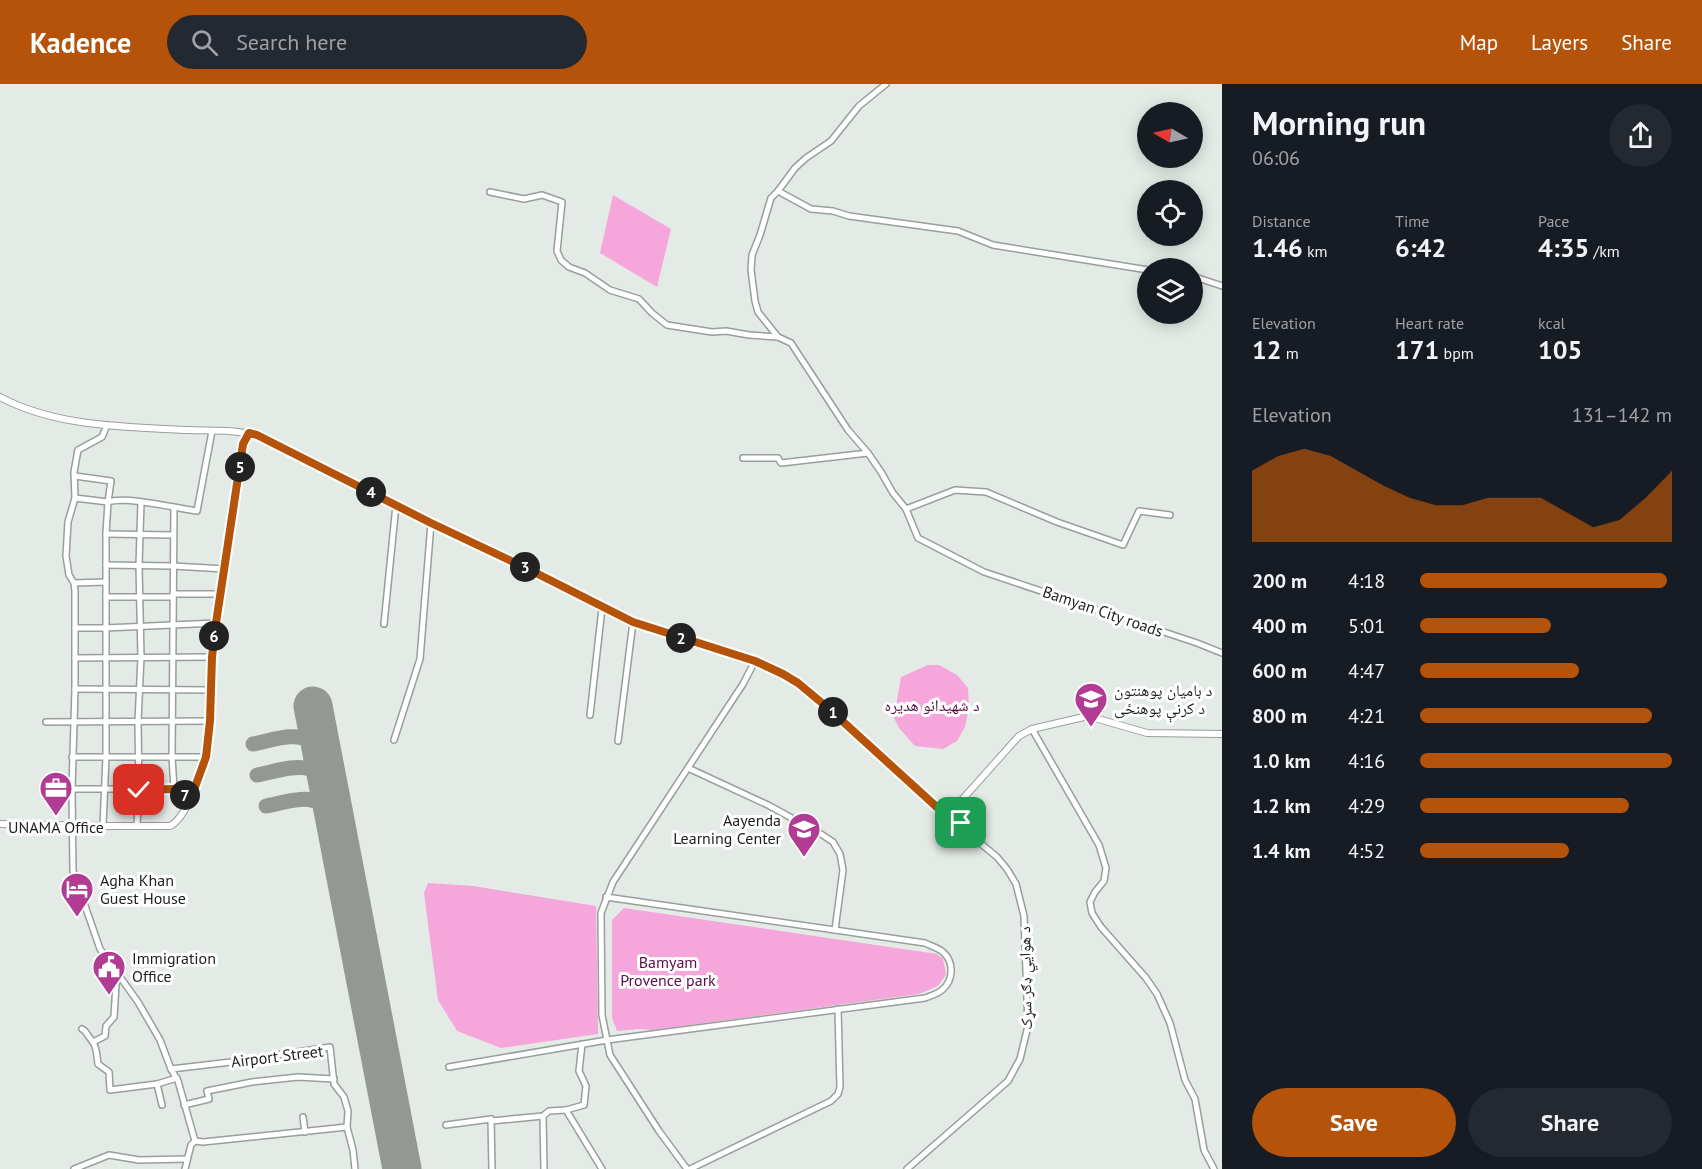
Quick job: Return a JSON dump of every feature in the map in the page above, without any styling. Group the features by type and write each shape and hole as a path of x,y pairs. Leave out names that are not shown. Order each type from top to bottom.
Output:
{"street":[{"name":"Bamyan City roads","path":"886,84 859,106 831,141 795,168 771,198 752,255 751,270 758,312 778,337 791,344 848,430 882,472 893,493 906,509 918,538 984,572 1222,653"},
{"path":"778,191 811,208 833,210 849,216 958,231 993,245 1137,268"},
{"path":"490,192 524,199 542,195 562,202 557,251 561,260 610,290 639,298 666,325 712,332 726,331 778,337"},
{"path":"1203,280 1222,286"},
{"path":"0,397 39,412 70,420 107,425 257,435 602,608 633,622 755,661 798,683 940,810 950,809 960,802 1019,736 1032,729 1088,716 1147,733 1221,734"},
{"path":"107,425 102,437 78,450 74,472 75,498 68,522 66,556 69,575 74,583 75,591 72,757 73,871 100,949 138,1002 160,1040 171,1069 177,1078 195,1141"},
{"path":"75,498 108,502 141,502 197,511 212,431"},
{"path":"0,824 173,825 179,818 191,798 206,757 216,623 243,444 249,433"},
{"path":"743,458 778,458 781,463 868,453"},
{"path":"75,476 111,482 106,534 106,757 103,826"},
{"path":"906,509 955,490 986,492 1057,522 1123,545 1139,511 1170,515"},
{"path":"137,825 141,657 141,502"},
{"path":"384,624 396,505"},
{"path":"174,507 172,757 174,789"},
{"path":"394,740 420,659 431,523"},
{"path":"106,534 173,535"},
{"path":"106,565 225,569"},
{"path":"74,583 106,582"},
{"path":"106,597 221,594"},
{"path":"590,715 602,608"},
{"path":"618,741 633,622"},
{"path":"75,628 216,623"},
{"path":"75,658 212,657"},
{"path":"755,661 743,684 613,882 606,897 602,913 602,1015 609,1055 689,1169 831,1101 838,1094 840,1087 838,1009"},
{"path":"75,688 211,690"},
{"path":"46,722 210,721"},
{"path":"1032,729 1099,845 1106,868 1104,881 1090,902 1092,913 1101,927 1158,994 1170,1023 1185,1080 1195,1099 1204,1150 1214,1169"},
{"path":"72,757 206,757"},
{"path":"688,768 768,805 832,842 840,854 843,870 835,930"},
{"path":"72,789 174,789 191,798"},
{"name":"د هوايي ډګر سړک","path":"907,1169 1008,1081 1020,1059 1028,1026 1024,916 1016,884 1008,869 996,857 961,823 946,818 940,810"},
{"path":"449,1067 607,1040 925,998 941,992 951,975 948,959 942,951 925,943 606,897"},
{"path":"93,1042 105,1036 106,1026 114,1017 116,984 120,977"},
{"path":"82,1029 93,1042 98,1064 109,1072 110,1090 157,1084 177,1078"},
{"path":"446,1125 491,1119 492,1121 543,1116 549,1111 566,1110 584,1105 586,1086 579,1071 582,1044"},
{"name":"Airport Street","path":"171,1069 330,1047 334,1084 344,1097 348,1111 347,1127 355,1169"},
{"path":"184,1105 209,1099 207,1091 252,1082 298,1077 334,1079"},
{"path":"157,1084 162,1105"},
{"path":"566,1110 600,1167"},
{"path":"543,1116 544,1169"},
{"path":"303,1117 305,1132"},
{"path":"491,1119 492,1169"},
{"path":"195,1141 347,1127"},
{"path":"184,1169 191,1145 195,1141"},
{"path":"74,1169 109,1155 139,1160 187,1159"}],"green space":[{"path":"613,195 671,229 657,287 600,253"},
{"name":"د شهیدانو هدیره","path":"928,665 939,665 957,675 968,688 969,707 965,727 957,741 943,749 915,746 899,728 894,718 901,677"},
{"path":"428,883 473,886 596,906 598,1034 501,1048 457,1031 438,1000 424,893"},
{"name":"Bamyam Provence park","path":"624,908 937,954 943,959 946,974 938,986 919,994 652,1030 617,1031 612,1018 612,920"}],"taxiway":[{"path":"253,744 290,737 304,738 316,745 323,755"},
{"path":"257,775 291,768 304,768 318,773 328,785"},
{"path":"266,806 294,800 311,800 327,807 334,815"}],"runway":[{"path":"313,706 402,1169"}],"place":[{"name":"د بامیان پوهنتون د کرنې پوهنځی","path":"1091,728"},
{"name":"UNAMA Office","path":"56,817"},
{"name":"Aayenda Learning Center","path":"804,858"},
{"name":"Agha Khan Guest House","path":"77,918"},
{"name":"Immigration Office","path":"109,996"}],"route":[{"path":"139,790 174,789 191,798 206,757 216,623 243,444 249,433 633,622 755,661 783,674 798,683 828,708 940,810 941,814 961,823"}]}
